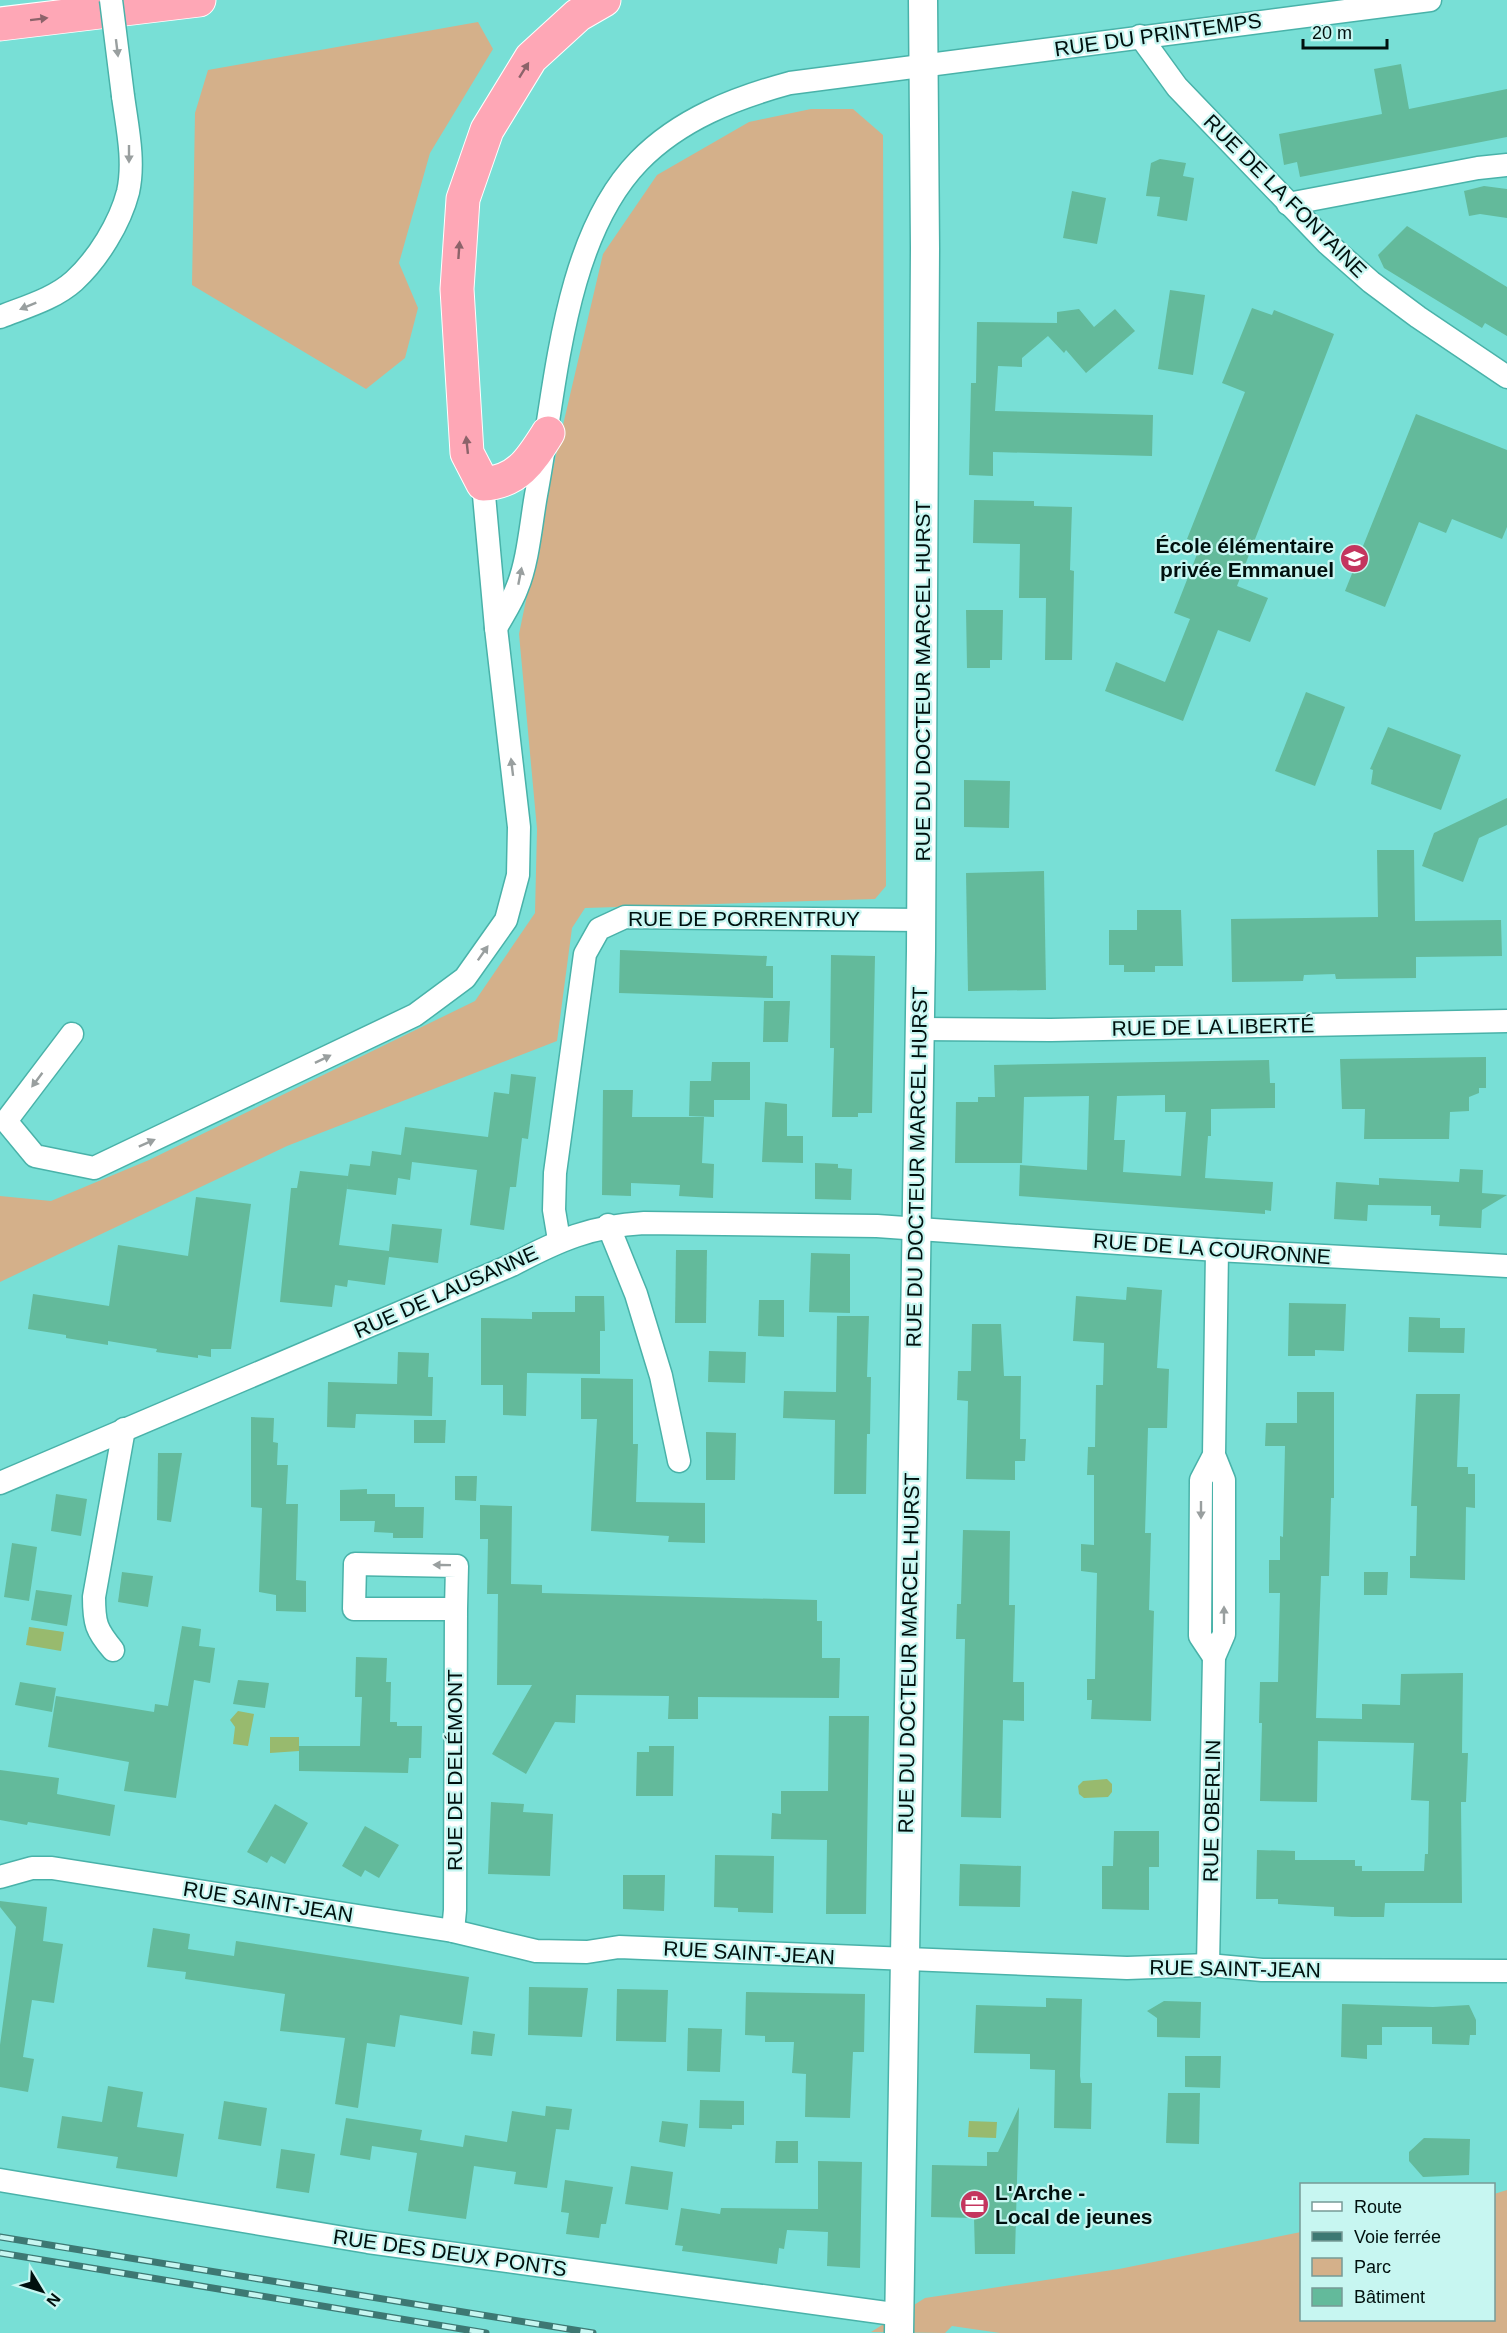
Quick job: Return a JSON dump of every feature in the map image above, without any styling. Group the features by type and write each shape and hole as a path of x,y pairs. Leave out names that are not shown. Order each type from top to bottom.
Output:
{"highway":[{"path":"0,24 199,0"},
{"path":"548,434 517,475 498,483 483,484 467,453 457,289 463,199 487,130 531,58 578,15 604,0"}],"street":[{"path":"0,317 43,300 74,281 106,241 128,191 130,150 111,0"},
{"name":"RUE DU PRINTEMPS","path":"495,628 518,586 548,434 562,340 586,249 606,206 638,162 686,124 754,92 790,83 1430,0"},
{"name":"RUE DU DOCTEUR MARCEL HURST","path":"900,2324 920,1029 925,248 922,3"},
{"name":"RUE DE LA FONTAINE","path":"1140,36 1177,87 1288,204 1371,282 1507,377"},
{"path":"1288,204 1478,168 1507,165"},
{"path":"72,1034 6,1121 35,1156 94,1168 415,1015 465,978 506,920 518,875 519,827 495,628 483,484"},
{"name":"RUE DE PORRENTRUY","path":"559,1240 554,1210 555,1173 585,954 599,929 625,917 921,920"},
{"name":"RUE DE LA LIBERTÉ","path":"920,1029 1051,1030 1507,1022"},
{"name":"RUE DE LAUSANNE","path":"0,1483 512,1265 559,1240 608,1225 714,1224 917,1229"},
{"path":"608,1225 636,1294 662,1376 679,1461"},
{"name":"RUE DE LA COURONNE","path":"917,1229 1217,1250 1507,1266"},
{"name":"RUE OBERLIN","path":"1208,1965 1214,1657 1200,1636 1202,1480 1214,1455 1217,1250"},
{"path":"112,1650 99,1633 94,1621 94,1597 124,1429"},
{"name":"RUE DE DELÉMONT","path":"453,1931 457,1566 355,1564 354,1609 456,1609"},
{"name":"RUE SAINT-JEAN","path":"0,1877 32,1868 52,1868 453,1931 536,1951 587,1952 619,1947 1127,1968 1208,1965 1262,1970 1507,1968"},
{"name":"RUE DES DEUX PONTS","path":"0,2180 368,2242 900,2324"}],"green space":[{"path":"478,22 493,49 430,153 399,263 418,308 405,358 366,389 192,285 195,113 208,70"},
{"path":"811,109 853,109 883,135 886,886 875,899 585,908 572,928 557,1041 287,1146 0,1282 0,1196 51,1201 149,1160 475,1001 535,913 537,829 519,634 556,455 603,254 657,175 749,122"},
{"path":"1507,2190 1507,2333 1000,2333 952,2326 945,2333 871,2332 925,2298 1119,2269 1300,2232 1300,2321 1495,2321 1495,2194"}],"shaded area":[{"path":"29,1627 64,1632 61,1651 26,1645"},
{"path":"238,1711 254,1714 248,1746 233,1744 235,1727 230,1720"},
{"path":"270,1737 299,1737 299,1751 270,1753"},
{"path":"1107,1779 1112,1784 1112,1792 1108,1797 1084,1798 1079,1794 1078,1786 1083,1781"},
{"path":"969,2121 997,2122 996,2138 968,2137"}],"building":[{"path":"1401,64 1409,109 1507,89 1507,137 1300,177 1297,162 1284,165 1279,134 1382,114 1374,69"},
{"path":"1160,159 1186,163 1183,176 1194,178 1187,221 1157,216 1160,197 1146,196 1151,163"},
{"path":"1484,186 1507,189 1507,218 1480,214 1469,216 1464,191"},
{"path":"1072,191 1106,198 1097,244 1063,238"},
{"path":"1407,226 1507,287 1507,336 1485,323 1482,328 1384,268 1378,255"},
{"path":"1170,290 1205,295 1193,375 1158,369"},
{"path":"1252,308 1272,315 1274,310 1334,334 1237,586 1268,598 1250,642 1218,630 1183,721 1105,691 1116,662 1165,682 1190,619 1174,613 1201,544 1187,539 1245,392 1222,383"},
{"path":"1079,309 1094,327 1115,309 1135,331 1086,373 1066,350 1064,353 1048,336 1022,358 1022,367 998,366 995,411 1153,415 1152,456 993,452 993,476 969,475 971,383 976,383 977,322 1057,323 1057,312"},
{"path":"1416,414 1507,450 1507,527 1502,539 1452,519 1446,533 1419,522 1385,607 1345,591"},
{"path":"974,500 1034,501 1034,506 1072,507 1070,570 1074,571 1072,660 1045,660 1046,598 1019,598 1020,544 973,543"},
{"path":"966,610 1003,610 1002,660 990,660 990,668 967,668"},
{"path":"1306,692 1345,707 1315,786 1275,771"},
{"path":"1388,727 1461,755 1441,810 1371,784 1373,770 1370,769"},
{"path":"964,780 1010,781 1009,828 964,827"},
{"path":"1507,798 1507,825 1479,838 1463,882 1422,866 1434,833"},
{"path":"1377,850 1414,850 1415,921 1501,920 1502,956 1416,957 1416,978 1336,979 1335,974 1304,975 1303,981 1232,982 1231,919 1378,917"},
{"path":"1044,871 1046,990 968,991 966,873"},
{"path":"1137,910 1181,910 1183,966 1155,966 1155,972 1124,972 1124,965 1109,965 1109,930 1137,930"},
{"path":"620,950 767,956 766,966 773,966 773,998 619,993"},
{"path":"831,955 875,956 872,1113 858,1113 858,1117 832,1117 834,1048 830,1048"},
{"path":"764,1001 790,1001 788,1042 763,1042"},
{"path":"1486,1057 1486,1088 1479,1088 1479,1093 1469,1097 1469,1111 1450,1112 1449,1139 1364,1139 1365,1109 1342,1109 1340,1059"},
{"path":"1269,1060 1270,1083 1275,1083 1275,1108 1211,1109 1211,1136 1208,1136 1205,1178 1273,1182 1271,1211 1265,1210 1265,1214 1019,1196 1020,1165 1087,1170 1089,1096 1024,1097 1022,1163 955,1163 956,1102 978,1102 978,1097 995,1097 994,1065","holes":["1165,1095 1165,1112 1186,1112 1181,1176 1123,1172 1125,1140 1114,1140 1117,1096"]},
{"path":"712,1062 750,1062 750,1100 714,1100 714,1117 689,1116 690,1081 711,1081"},
{"path":"511,1074 536,1077 528,1139 522,1138 516,1187 510,1187 504,1230 470,1225 477,1170 412,1162 410,1180 398,1178 396,1195 347,1189 348,1181 339,1245 389,1251 392,1224 442,1229 438,1263 389,1257 385,1285 348,1280 347,1287 335,1285 332,1307 280,1302 291,1188 297,1188 300,1171 348,1176 350,1164 370,1166 372,1151 401,1155 405,1127 488,1137 494,1092 509,1094"},
{"path":"603,1090 633,1090 632,1117 704,1117 702,1163 714,1164 713,1198 679,1196 680,1185 631,1183 631,1196 602,1195"},
{"path":"765,1102 787,1104 787,1136 803,1136 803,1163 762,1162"},
{"path":"815,1163 838,1164 838,1168 852,1169 851,1200 815,1199"},
{"path":"1460,1169 1483,1170 1482,1193 1507,1195 1482,1210 1481,1228 1439,1226 1440,1215 1431,1215 1431,1206 1368,1205 1367,1221 1334,1219 1336,1182 1379,1185 1379,1178 1459,1182"},
{"path":"196,1197 251,1204 231,1349 211,1349 211,1357 198,1355 198,1358 156,1352 157,1349 108,1341 108,1345 66,1338 66,1335 28,1329 33,1294 109,1306 118,1245 188,1256"},
{"path":"676,1250 707,1250 706,1323 675,1323"},
{"path":"811,1253 850,1254 850,1313 809,1312"},
{"path":"1127,1287 1162,1290 1157,1368 1169,1369 1167,1428 1148,1428 1145,1533 1151,1533 1149,1610 1154,1611 1151,1721 1091,1719 1092,1700 1087,1700 1087,1679 1095,1679 1097,1573 1081,1571 1081,1544 1094,1545 1094,1475 1087,1475 1088,1447 1095,1447 1096,1385 1103,1385 1104,1343 1073,1341 1076,1296 1126,1300"},
{"path":"575,1296 604,1296 605,1331 600,1331 600,1374 527,1373 526,1416 503,1415 503,1385 481,1385 481,1318 532,1319 532,1312 575,1312"},
{"path":"759,1300 784,1300 784,1337 758,1336"},
{"path":"1289,1303 1346,1304 1344,1351 1315,1350 1315,1356 1288,1356"},
{"path":"837,1316 869,1316 867,1377 871,1377 866,1494 834,1494 835,1420 783,1418 784,1391 836,1392"},
{"path":"1409,1317 1440,1318 1440,1328 1465,1328 1464,1353 1408,1352"},
{"path":"972,1324 1001,1324 1004,1376 1021,1376 1020,1439 1026,1439 1025,1461 1015,1461 1015,1480 966,1479 968,1401 957,1400 958,1371 971,1371"},
{"path":"709,1351 746,1352 745,1383 708,1382"},
{"path":"398,1352 429,1353 428,1377 433,1377 432,1416 356,1414 355,1428 327,1427 328,1382 397,1384"},
{"path":"581,1378 633,1379 633,1444 638,1444 636,1502 705,1503 705,1543 668,1542 669,1536 591,1531 597,1419 581,1419"},
{"path":"1297,1392 1334,1392 1334,1498 1331,1498 1329,1576 1321,1576 1316,1718 1362,1719 1362,1704 1400,1705 1401,1674 1463,1673 1462,1753 1468,1753 1466,1802 1461,1802 1462,1903 1385,1903 1384,1917 1352,1917 1334,1916 1334,1907 1278,1904 1278,1899 1256,1899 1257,1850 1295,1851 1295,1860 1355,1860 1355,1866 1362,1866 1362,1871 1424,1871 1425,1854 1428,1854 1429,1801 1411,1800 1414,1743 1318,1741 1317,1802 1260,1801 1262,1723 1259,1723 1260,1682 1278,1682 1280,1593 1269,1593 1269,1560 1280,1560 1280,1536 1283,1537 1285,1446 1265,1446 1266,1423 1297,1423"},
{"path":"1416,1394 1460,1394 1457,1467 1468,1467 1468,1474 1475,1474 1475,1508 1466,1507 1465,1580 1410,1578 1410,1556 1416,1556 1417,1506 1411,1506"},
{"path":"251,1417 274,1418 273,1442 278,1443 277,1465 288,1465 286,1504 298,1504 296,1580 306,1581 306,1612 276,1611 276,1595 259,1592 262,1508 251,1507"},
{"path":"414,1420 446,1420 445,1443 414,1443"},
{"path":"706,1432 736,1433 735,1480 706,1480"},
{"path":"158,1453 182,1453 171,1522 157,1520"},
{"path":"455,1476 477,1476 476,1501 455,1500"},
{"path":"367,1489 367,1494 395,1494 395,1507 424,1507 423,1538 393,1538 393,1533 374,1532 375,1521 340,1521 340,1490"},
{"path":"56,1494 87,1499 81,1536 51,1531"},
{"path":"480,1505 512,1506 511,1584 542,1585 542,1593 817,1600 817,1621 822,1621 822,1658 840,1658 839,1698 698,1697 698,1719 668,1719 669,1696 576,1695 575,1723 555,1722 526,1774 492,1754 532,1685 497,1685 498,1594 487,1594 488,1539 480,1539"},
{"path":"963,1530 1010,1531 1009,1605 1015,1605 1013,1682 1024,1682 1024,1721 1003,1720 1001,1818 961,1817 965,1639 956,1639 957,1604 961,1604"},
{"path":"12,1543 37,1547 29,1601 4,1597"},
{"path":"122,1572 153,1576 148,1607 118,1602"},
{"path":"1364,1572 1388,1572 1387,1595 1364,1595"},
{"path":"36,1590 72,1595 67,1626 31,1620"},
{"path":"182,1626 201,1629 199,1646 215,1648 210,1683 194,1680 176,1798 124,1791 129,1762 48,1747 56,1696 154,1712 155,1704 168,1706"},
{"path":"356,1657 387,1658 386,1682 391,1682 390,1722 397,1722 397,1726 422,1726 421,1758 409,1758 408,1773 299,1771 299,1746 360,1746 362,1697 355,1697"},
{"path":"238,1680 269,1683 265,1708 233,1704"},
{"path":"20,1682 56,1688 52,1712 15,1705"},
{"path":"829,1716 869,1716 866,1914 826,1914 827,1840 771,1839 772,1813 781,1814 781,1791 828,1791"},
{"path":"649,1746 674,1746 673,1796 636,1796 637,1752 649,1752"},
{"path":"0,1770 59,1778 57,1794 115,1805 110,1836 28,1822 27,1825 0,1820"},
{"path":"491,1802 524,1804 523,1812 553,1814 550,1876 488,1874"},
{"path":"275,1804 308,1823 285,1864 271,1856 267,1863 247,1852"},
{"path":"365,1826 399,1845 379,1878 365,1870 361,1877 342,1866"},
{"path":"1114,1831 1159,1831 1159,1867 1149,1867 1149,1910 1102,1909 1102,1866 1113,1866"},
{"path":"715,1855 774,1856 773,1913 738,1912 738,1908 714,1907"},
{"path":"960,1864 1021,1866 1020,1907 959,1906"},
{"path":"623,1875 665,1875 664,1911 623,1909"},
{"path":"0,1901 47,1907 43,1941 63,1944 54,2003 32,2000 23,2057 34,2059 28,2092 0,2087 0,2045 16,1927 0,1907"},
{"path":"153,1928 190,1934 188,1949 234,1956 236,1941 469,1977 462,2025 400,2015 395,2047 367,2043 358,2108 335,2104 345,2038 280,2031 285,1994 185,1979 186,1972 147,1967"},
{"path":"529,1987 588,1988 582,2037 528,2035"},
{"path":"617,1989 668,1990 666,2042 616,2041"},
{"path":"746,1992 865,1994 864,2052 853,2052 850,2118 805,2117 806,2074 792,2073 794,2042 765,2042 765,2036 745,2035"},
{"path":"1046,1998 1082,1999 1080,2076 1081,2083 1092,2083 1091,2129 1054,2128 1055,2070 1030,2069 1030,2054 974,2053 976,2005 1046,2007"},
{"path":"1164,2001 1201,2002 1200,2038 1157,2037 1157,2018 1147,2011"},
{"path":"1342,2004 1433,2007 1469,2005 1476,2020 1476,2035 1470,2035 1469,2045 1432,2044 1432,2027 1382,2027 1382,2045 1367,2045 1367,2059 1341,2057"},
{"path":"688,2028 722,2029 720,2072 687,2071"},
{"path":"473,2031 495,2034 492,2056 471,2054"},
{"path":"1185,2056 1221,2056 1220,2088 1185,2087"},
{"path":"108,2086 143,2092 137,2127 184,2134 177,2177 116,2168 118,2157 57,2148 62,2116 102,2122"},
{"path":"1168,2093 1200,2093 1199,2144 1166,2143"},
{"path":"700,2100 744,2101 744,2125 732,2125 732,2129 699,2128"},
{"path":"224,2101 267,2108 261,2146 218,2139"},
{"path":"546,2106 572,2109 569,2130 556,2129 547,2188 514,2184 516,2172 474,2166 466,2219 408,2211 417,2153 372,2146 370,2160 340,2155 346,2118 422,2130 420,2140 463,2147 465,2135 507,2142 512,2111 545,2116"},
{"name":"L'Arche - Local de jeunes","path":"1019,2107 1015,2254 975,2254 974,2218 931,2217 932,2165 987,2166 987,2152 998,2152"},
{"path":"662,2121 688,2124 685,2147 659,2142"},
{"path":"1424,2138 1470,2139 1469,2175 1423,2177 1409,2161 1409,2152"},
{"path":"776,2141 798,2141 798,2163 775,2163"},
{"path":"281,2149 315,2154 309,2193 276,2188"},
{"path":"818,2161 862,2162 860,2268 827,2266 828,2232 787,2230 784,2249 779,2248 777,2264 682,2251 683,2246 675,2245 681,2208 720,2214 721,2208 818,2209"},
{"path":"631,2166 673,2172 668,2210 625,2204"},
{"path":"565,2180 613,2187 606,2224 601,2224 599,2238 566,2234 569,2213 561,2212"}],"railway":[{"path":"0,2237 593,2333"},
{"path":"0,2253 486,2333"}],"place":[{"name":"École élémentaire privée Emmanuel","path":"1355,558"},
{"name":"L'Arche - Local de jeunes","path":"974,2205"}]}
